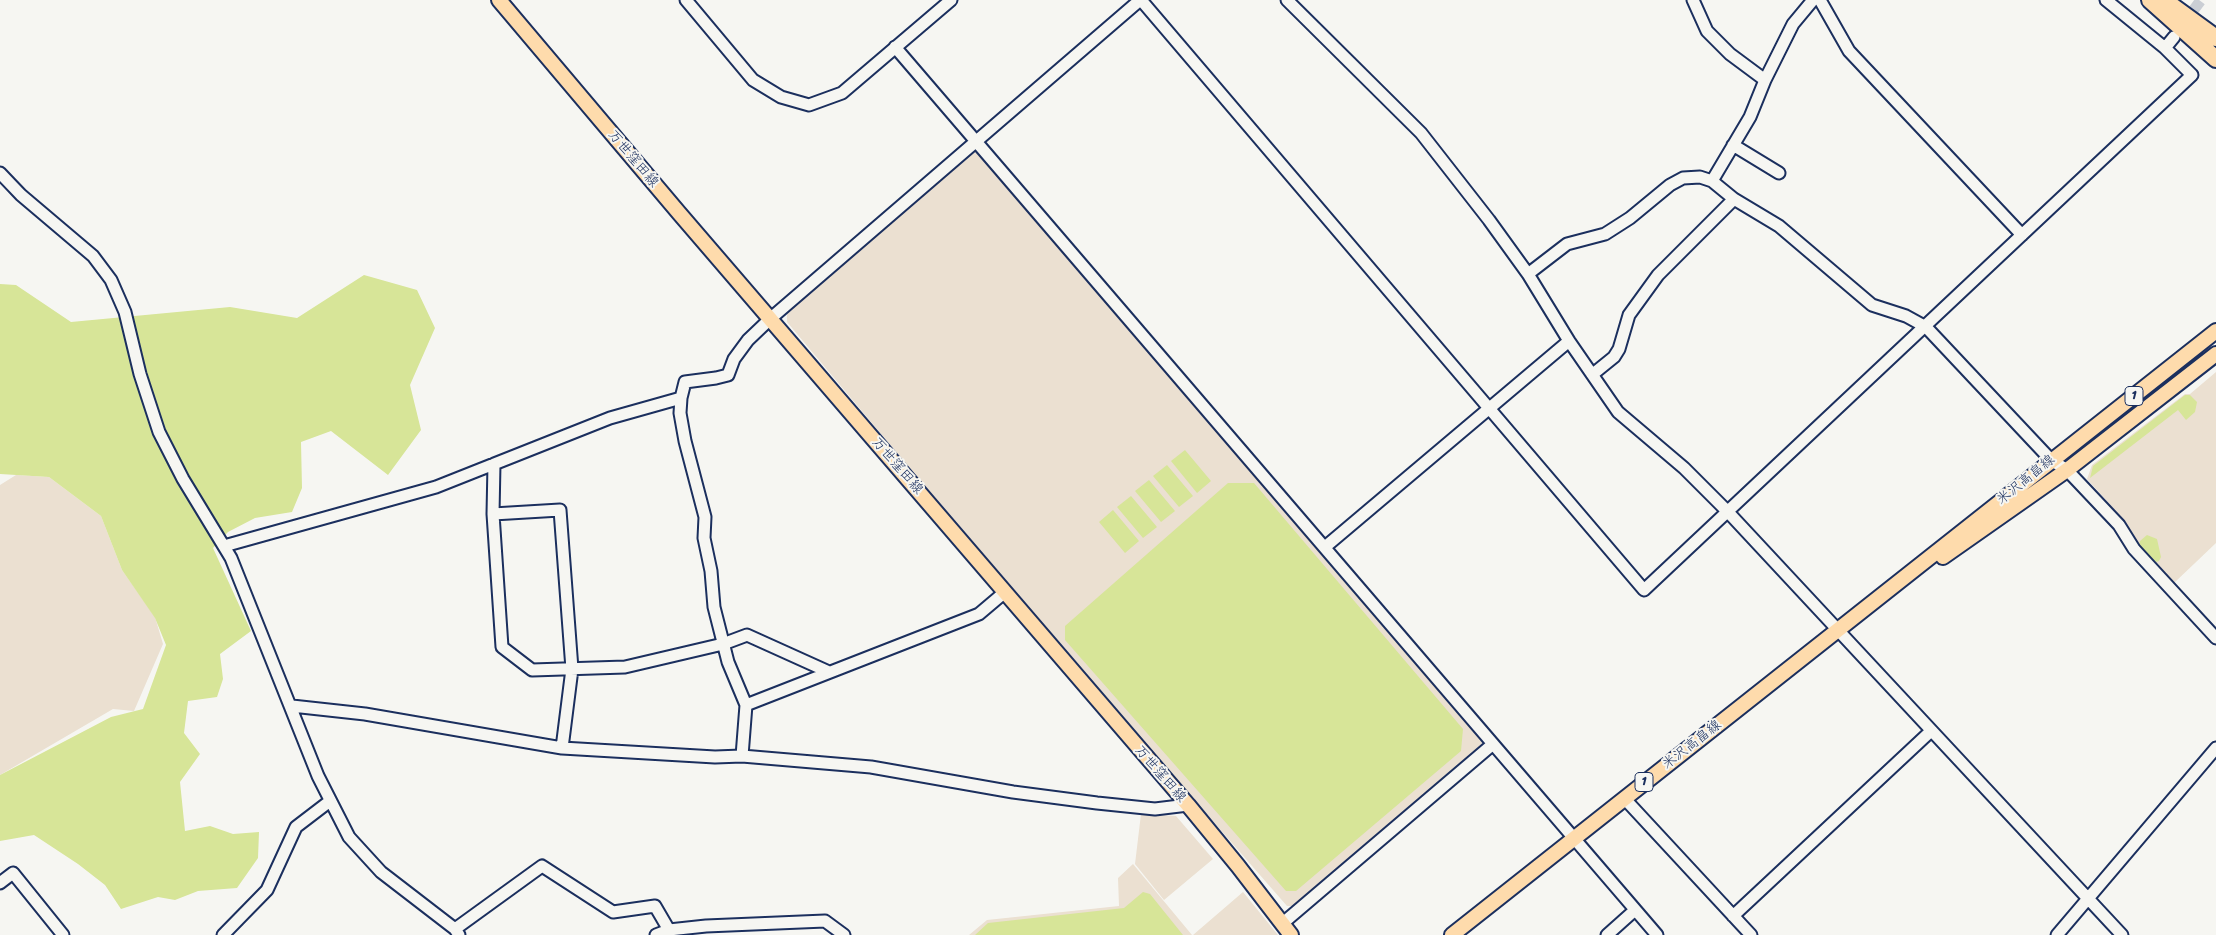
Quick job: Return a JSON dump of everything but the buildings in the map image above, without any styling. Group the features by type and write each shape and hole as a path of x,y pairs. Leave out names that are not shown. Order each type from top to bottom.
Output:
{"highway":[{"path":"2150,0 2216,59"},
{"path":"2164,0 2216,38"},
{"path":"2182,0 2216,26"}],"main road":[{"name":"万世窪田線","path":"499,0 770,319 1188,805 1287,929"},
{"name":"米沢高畠線","path":"1452,935 2216,331"},
{"name":"米沢高畠線","path":"1838,630 2067,470 2216,354"}],"street":[{"path":"686,0 753,80 781,97 810,105 842,93 951,0"},
{"path":"742,756 746,705 728,662 714,607 711,571 704,538 704,510 685,441 680,413 685,382 728,375 734,359 748,340 770,319 1140,0 1644,590 2192,76 2164,48 2106,0"},
{"path":"1287,0 1421,133 1489,220 1528,274 1569,340 1618,412 1684,468 1728,512 2122,935"},
{"path":"1693,0 1706,31 1730,54 1765,80"},
{"path":"1712,181 1750,117 1765,80 1793,24 1814,0"},
{"path":"1820,0 1849,51 2022,235"},
{"path":"2164,48 2174,37"},
{"path":"895,47 1657,935"},
{"path":"1733,145 1779,173"},
{"path":"0,173 21,195 93,256 111,280 125,312 140,374 160,432 183,479 224,546 246,592 330,801 349,837 381,872 457,932 542,866 613,912 656,906 669,930"},
{"path":"1528,274 1567,244 1605,234 1630,218 1670,185 1683,178 1700,177 1712,181 1734,199 1779,226 1872,305 1906,316 1926,327 2051,460 2067,470 2119,525 2134,549 2216,638"},
{"path":"1593,374 1614,357 1619,349 1629,315 1658,274 1734,199"},
{"path":"1325,547 1569,340"},
{"path":"224,546 436,487 610,418 681,398"},
{"path":"494,464 493,514 502,647 532,670 625,668 723,644 747,636 829,672"},
{"path":"493,514 560,510 572,669 562,748"},
{"path":"746,705 979,614 1005,592"},
{"path":"292,706 365,714 562,748 715,757 742,756 871,768 1013,792 1155,809 1188,805"},
{"path":"1733,916 1931,732"},
{"path":"1287,929 1493,744"},
{"path":"2057,935 2216,748"},
{"path":"1624,798 1751,935"},
{"path":"223,935 267,890 296,828 330,801"},
{"path":"0,883 13,873 63,935"},
{"path":"1607,935 1635,910"},
{"path":"656,935 669,930 706,926 826,921 844,935"}],"shaded area":[{"path":"972,152 981,153 1482,738 1482,748 1297,906 1287,906 1045,629 787,322 787,312"},
{"path":"2216,372 2216,543 2174,583 2138,545 2125,521 2087,479 2092,465 2185,394 2190,394"},
{"path":"16,475 49,477 101,516 122,570 155,617 163,644 134,711 113,709 0,775 0,485"},
{"path":"1141,814 1176,816 1213,859 1164,900 1135,864"},
{"path":"1133,864 1192,935 969,935 987,920 1119,906 1118,878"},
{"path":"1243,892 1278,935 1193,935"}],"green space":[{"path":"364,275 417,290 435,328 410,385 421,430 388,475 331,431 301,442 302,488 292,512 255,518 228,532 213,548 251,631 220,654 223,679 217,697 188,701 184,733 200,754 180,782 185,831 210,826 233,834 259,832 258,858 237,888 198,891 175,900 158,897 121,909 105,885 78,864 34,835 0,841 0,775 111,717 143,709 166,645 155,618 122,570 101,516 49,477 0,474 0,284 16,285 71,322 230,307 297,318"},
{"path":"2185,395 2190,395 2197,402 2195,412 2186,420 2178,410 2090,478 2093,466"},
{"path":"1185,450 1211,481 1197,493 1171,461"},
{"path":"1167,465 1193,496 1179,507 1153,476"},
{"path":"1149,480 1175,511 1161,522 1135,491"},
{"path":"1228,483 1254,483 1463,729 1461,751 1296,891 1286,891 1065,640 1065,626"},
{"path":"1131,496 1157,527 1143,538 1117,507"},
{"path":"1113,510 1139,541 1125,553 1099,522"},
{"path":"2147,535 2157,539 2161,557 2159,561 2156,562 2139,545 2140,541"},
{"path":"1143,892 1150,894 1183,935 975,935 988,923 1124,908"}],"tunnel":[{"path":"2184,23 2201,0"}]}
